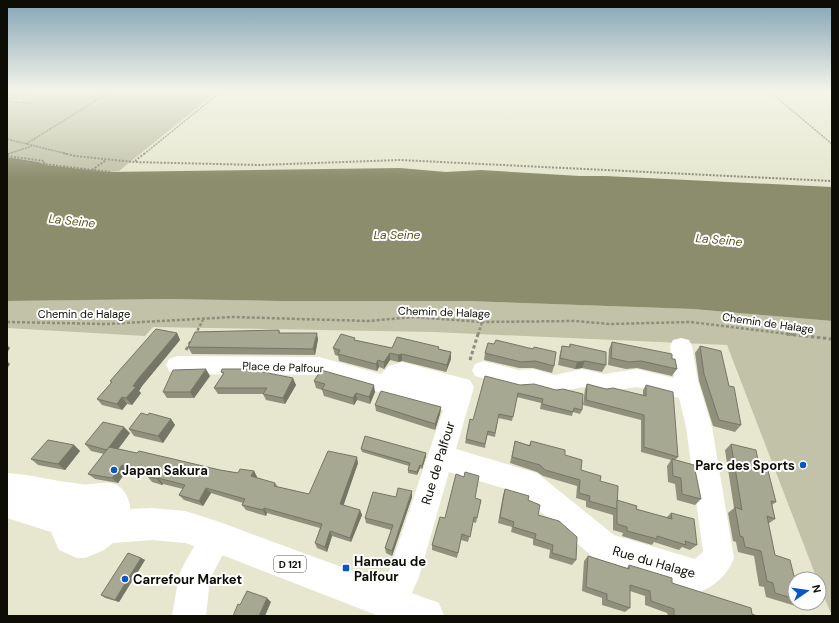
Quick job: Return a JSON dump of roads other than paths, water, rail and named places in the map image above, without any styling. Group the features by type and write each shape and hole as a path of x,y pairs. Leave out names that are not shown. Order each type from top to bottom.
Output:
{"main road":[{"name":"D 121","path":"7,488 26,489 152,524 185,527 217,537 426,616"},
{"path":"7,502 46,513 68,523 68,535 75,541 85,541 97,537 105,511"}],"street":[{"name":"Rue du Halage","path":"440,457 527,482 606,548 700,576 719,558 699,427 686,381 681,346"},
{"name":"Place de Palfour","path":"177,365 319,366 386,384 391,376 396,372 402,371 459,395"},
{"path":"483,370 519,379 533,378 556,384 582,378 604,383 637,378 690,391"},
{"name":"Rue de Palfour","path":"390,603 403,576 459,395"},
{"path":"189,616 195,574 217,537"}],"water":[{"name":"La Seine","path":"7,157 47,165 107,172 400,168 446,172 481,170 580,176 832,187 832,321 693,309 467,301 281,301 168,299 7,301"}],"place":[{"name":"Parc des Sports","path":"803,465"},
{"name":"Japan Sakura","path":"114,470"},
{"name":"Hameau de Palfour","path":"346,568"},
{"name":"Carrefour Market","path":"125,579"}]}
